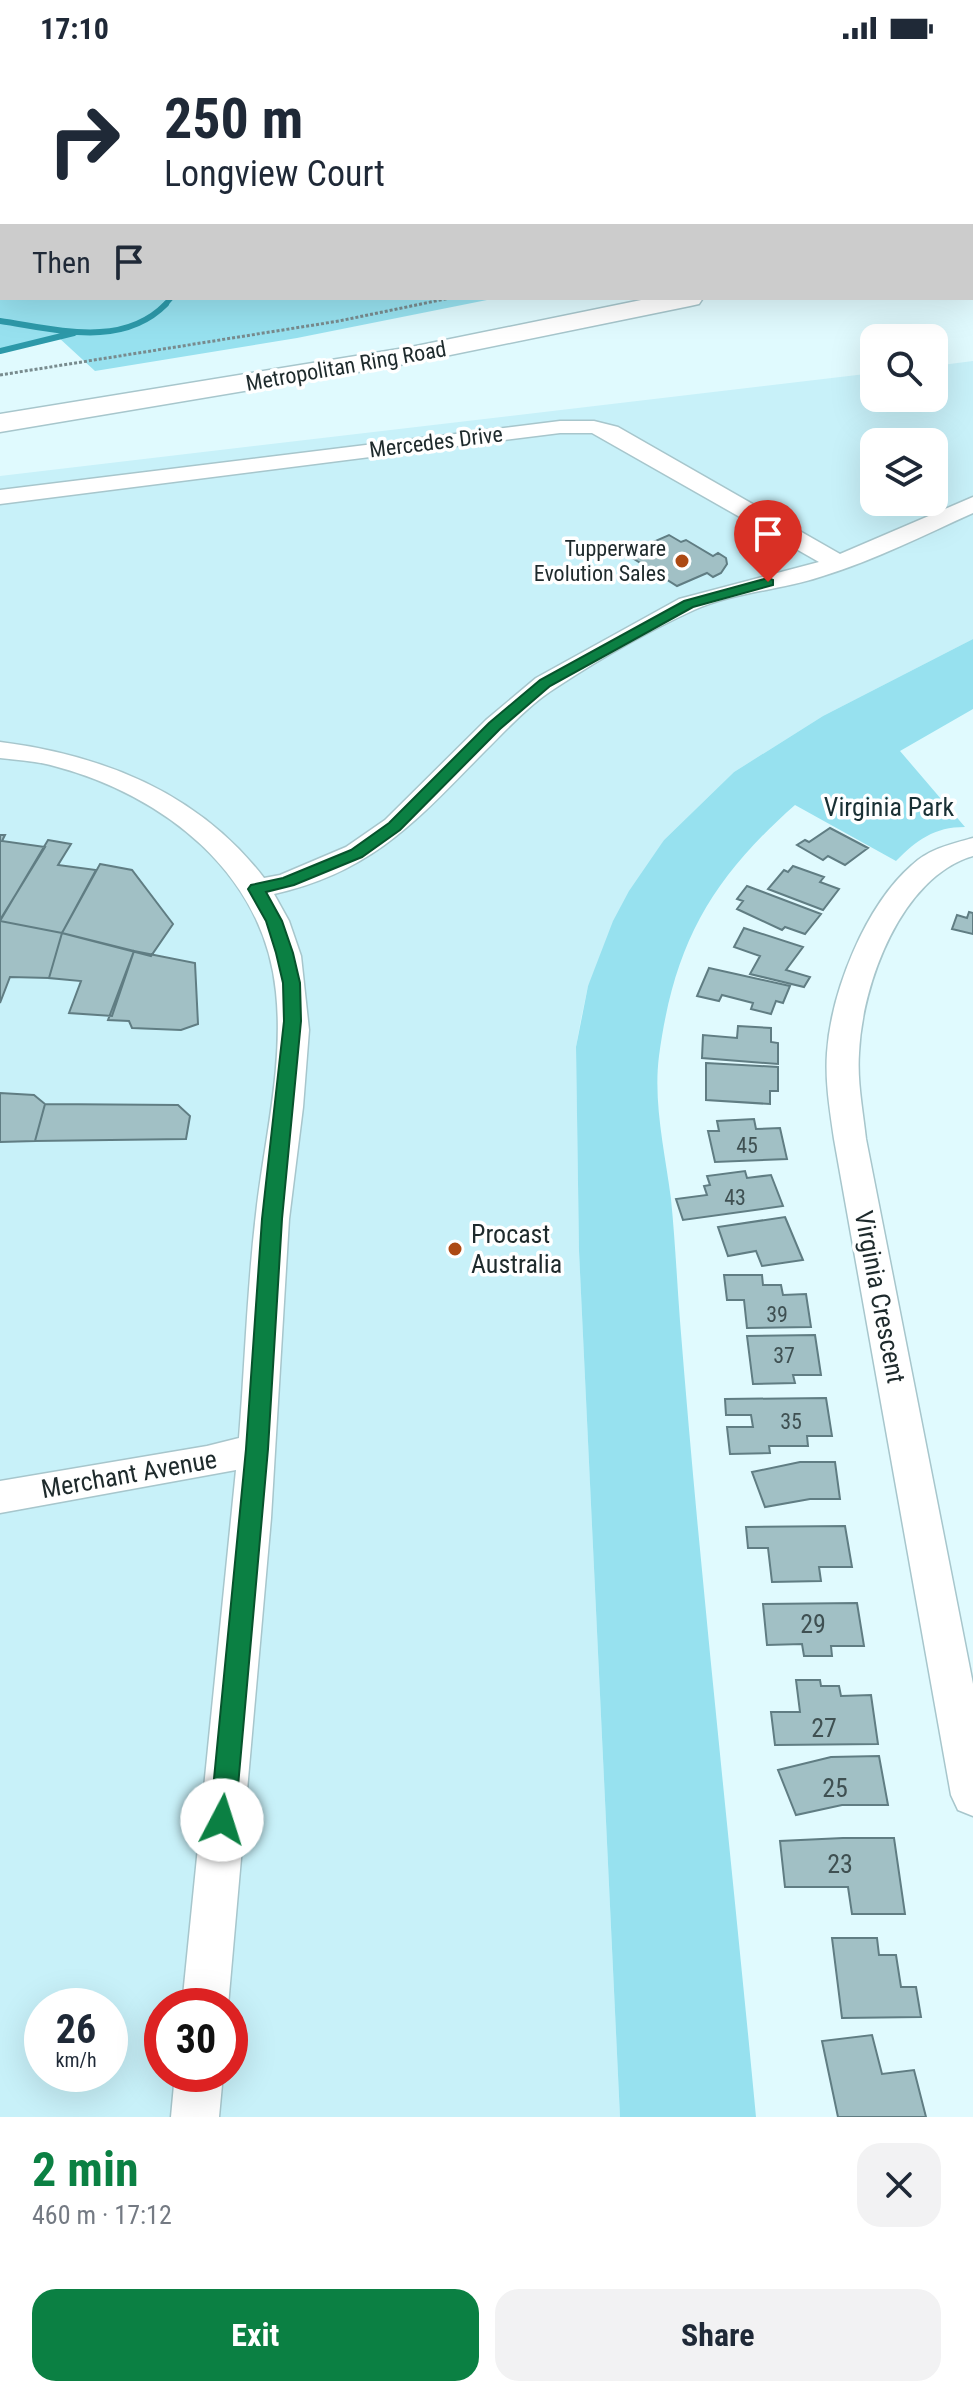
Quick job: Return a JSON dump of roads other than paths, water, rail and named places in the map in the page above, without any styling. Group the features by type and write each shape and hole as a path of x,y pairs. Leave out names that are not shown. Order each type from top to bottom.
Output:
{"highway":[{"name":"Metropolitan Ring Road","path":"0,401 358,342 569,300"},
{"name":"Metropolitan Ring Road","path":"0,423 303,375 680,300"}],"street":[{"name":"Mercedes Drive","path":"0,497 560,427 594,427 610,432 838,563"},
{"path":"257,889 288,882 356,853 395,826 495,726 545,683 688,604 838,563 973,504"},
{"path":"0,750 61,759 127,782 171,807 221,844 257,889 274,921 292,983 292,1021 272,1219 257,1449 207,1988"},
{"name":"Virginia Crescent","path":"973,847 951,852 926,868 879,930 854,993 844,1043 843,1073 850,1139 973,1795"},
{"name":"Merchant Avenue","path":"0,1497 207,1462 257,1449"},
{"path":"195,2117 197,2092"}],"waterway":[{"path":"165,305 169,300"},
{"path":"0,321 66,331 109,331 149,318 165,305"},
{"path":"0,351 74,333"}],"place":[{"name":"Tupperware Evolution Sales","path":"682,561"},
{"name":"Procast Australia","path":"455,1249"}],"park label":[{"name":"Virginia Park","path":"889,807"}]}
